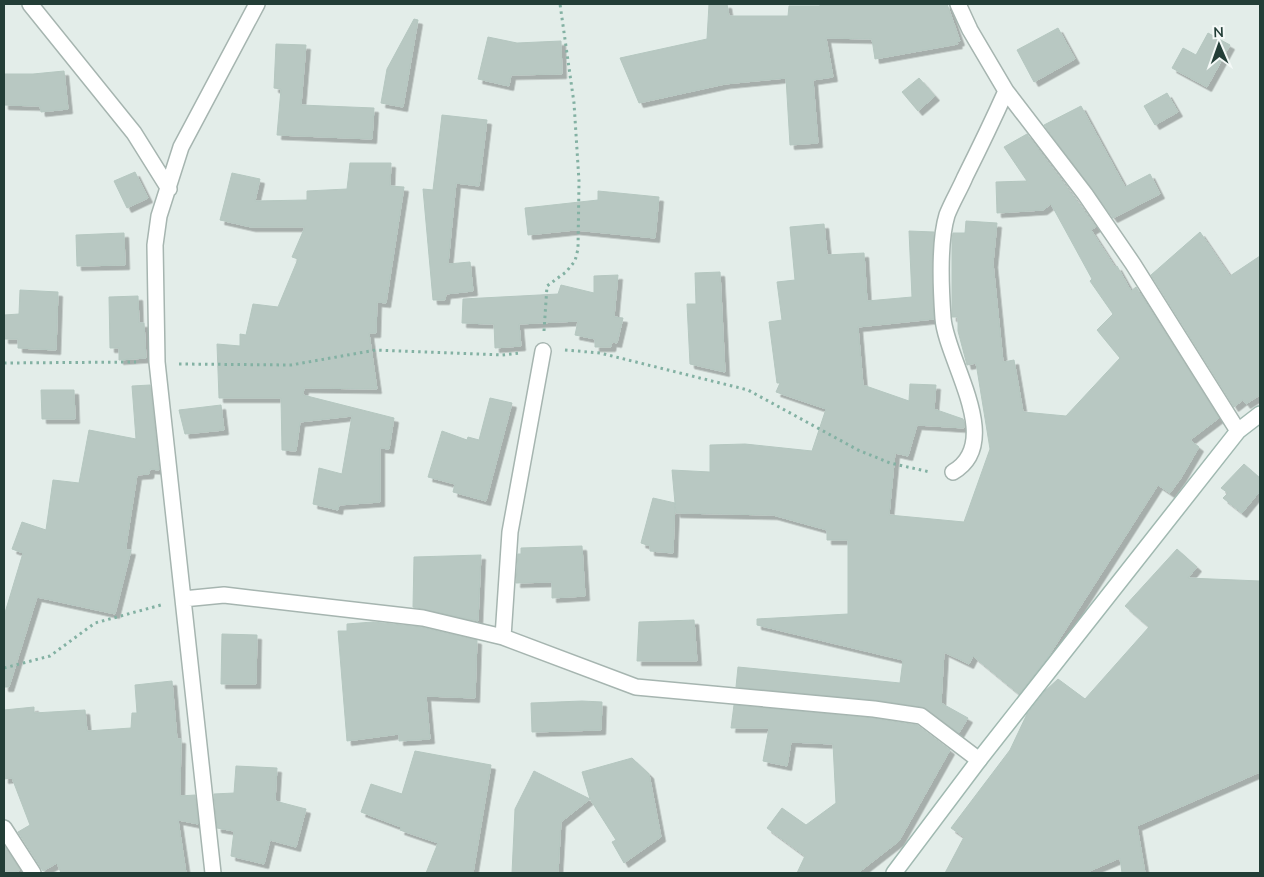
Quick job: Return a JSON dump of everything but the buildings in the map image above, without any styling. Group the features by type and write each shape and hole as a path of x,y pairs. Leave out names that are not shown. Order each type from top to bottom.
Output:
{"street":[{"path":"30,4 134,133 169,189"},
{"path":"213,873 157,362 155,245 159,216 181,147 257,4"},
{"path":"958,4 970,30 1006,91 1085,194 1128,256 1238,430"},
{"path":"953,472 964,466 972,453 974,421 968,394 951,352 943,319 942,263 947,216 1006,91"},
{"path":"503,637 510,532 543,351"},
{"path":"894,873 979,760 1238,430 1260,414"},
{"path":"182,599 224,595 423,618 503,637 636,687 874,709 921,716 979,760"},
{"path":"4,828 33,873"}],"path":[{"path":"543,351 547,286 566,272 574,262 578,249 579,181 574,103 560,4"},
{"path":"4,363 157,362"},
{"path":"4,668 50,656 96,623 182,599"}]}
